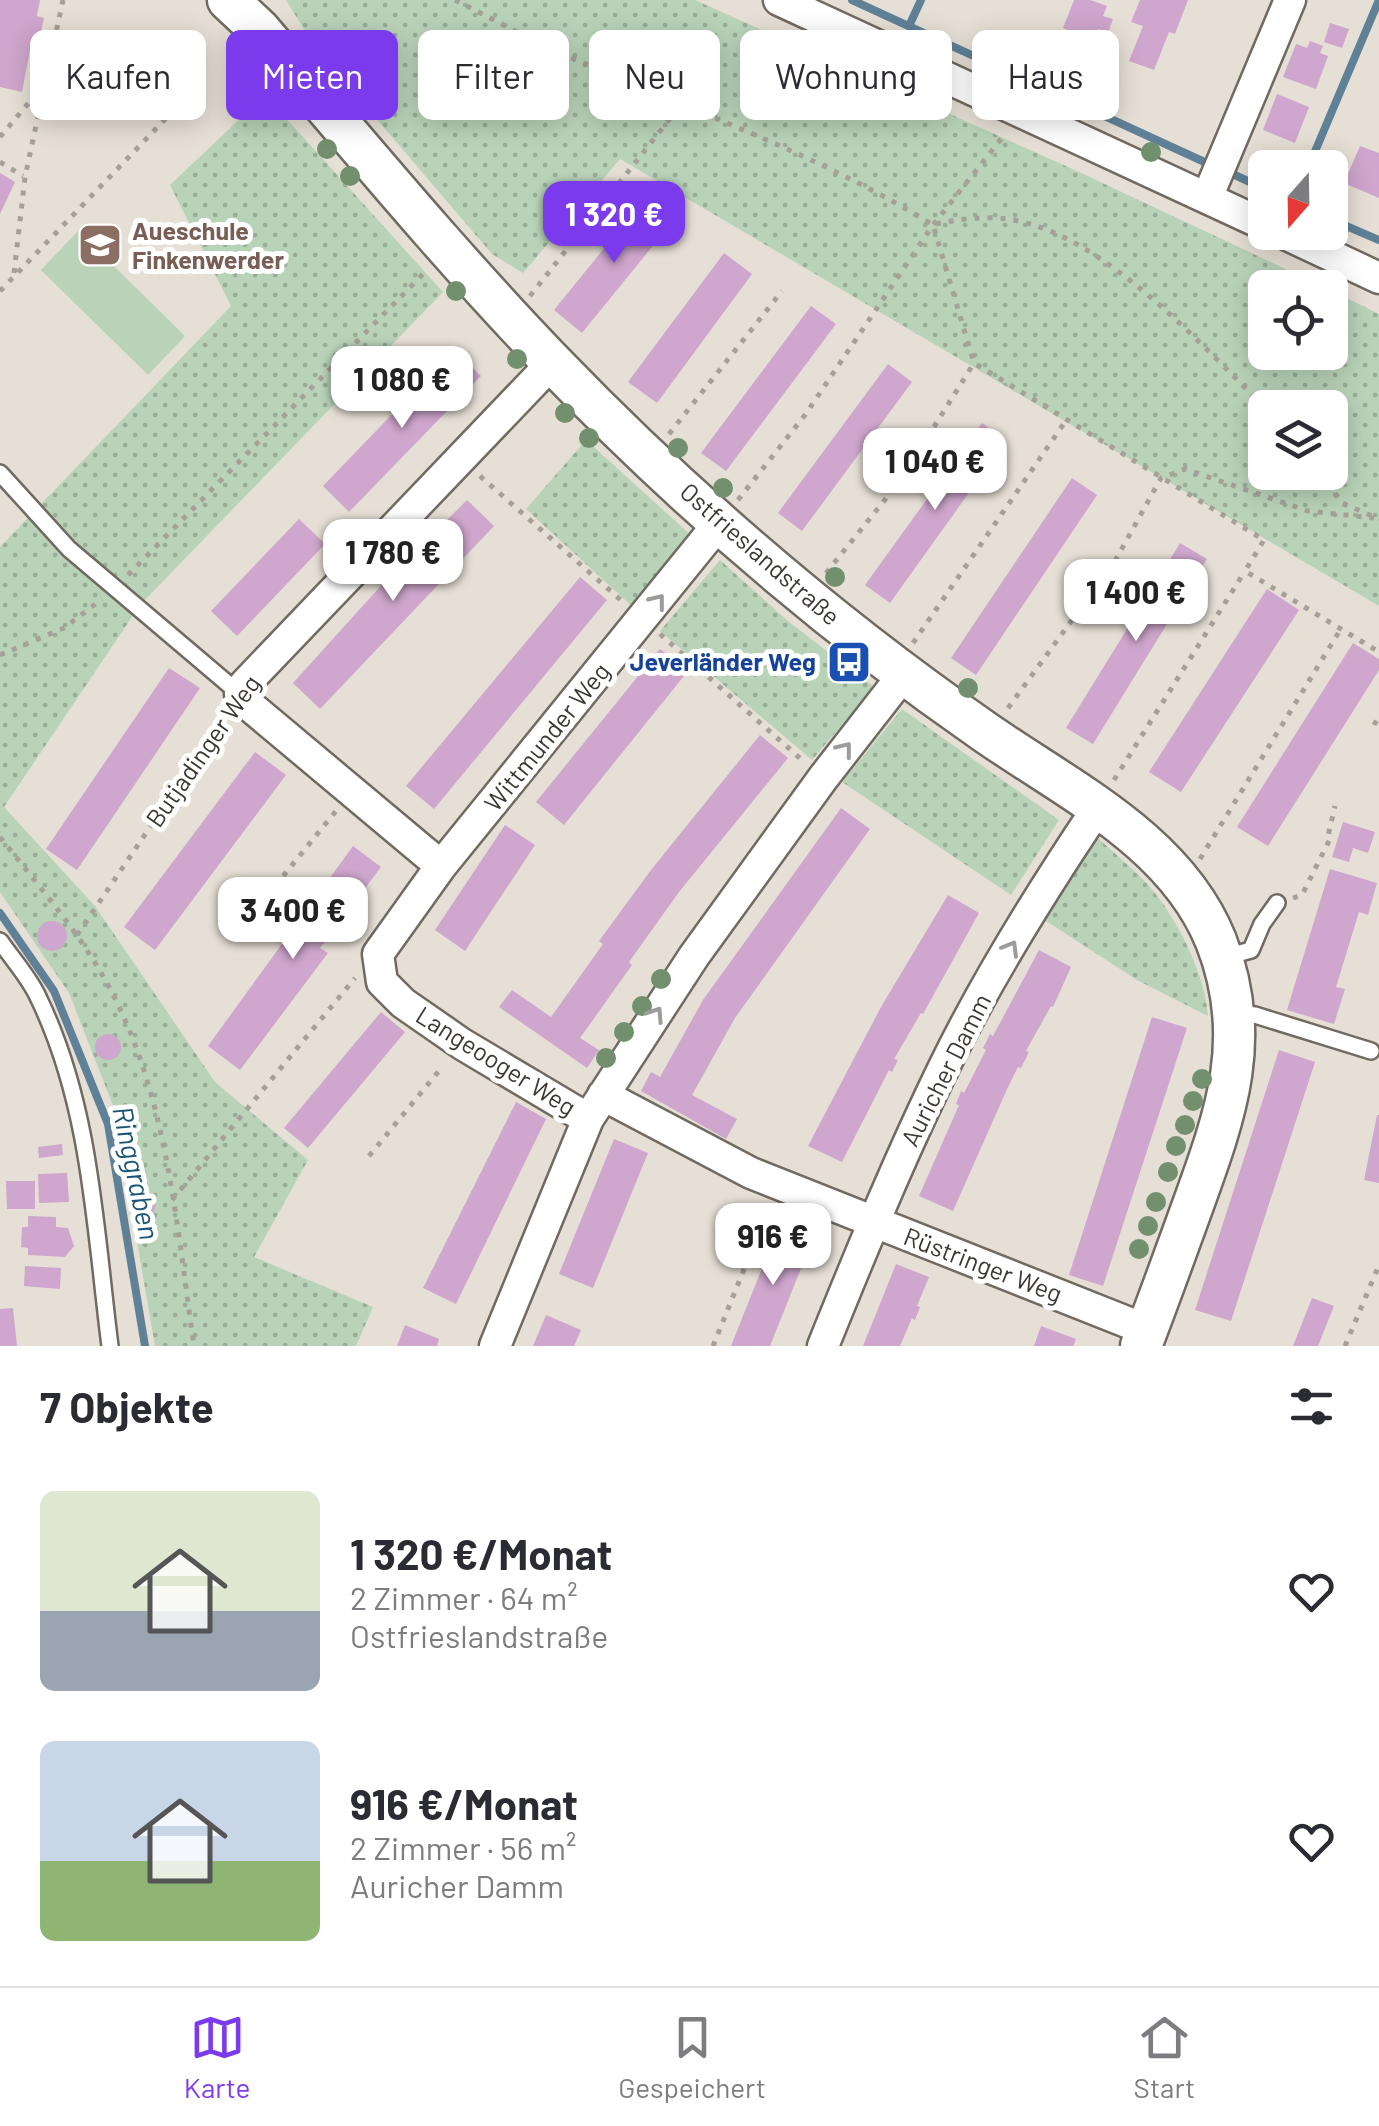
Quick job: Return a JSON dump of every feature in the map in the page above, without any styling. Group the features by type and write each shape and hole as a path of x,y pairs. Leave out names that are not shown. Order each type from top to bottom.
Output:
{"street":[{"name":"Ostfrieslandstraße","path":"228,0 251,15 510,318 650,458 807,596 904,674 1098,809 1175,874 1205,918 1222,958 1234,1013 1235,1059 1230,1098 1144,1338"},
{"path":"779,0 1215,178 1248,209"},
{"path":"1215,178 1290,0"},
{"path":"1319,250 1379,278"},
{"name":"Butjadinger Weg","path":"240,694 245,684 552,363"},
{"name":"Wittmunder Weg","path":"378,954 441,866 720,522"},
{"path":"495,1346 595,1107 694,956 904,674"},
{"path":"240,694 351,793 441,866"},
{"name":"Auricher Damm","path":"823,1346 873,1222 965,1027 1098,809"},
{"name":"Langeooger Weg","path":"378,954 382,982 404,1003 462,1044 595,1107"},
{"name":"Rüstringer Weg","path":"595,1107 1144,1338"}],"lane":[{"path":"0,473 69,549 240,694"},
{"path":"1222,958 1251,950 1262,924 1278,903"},
{"path":"0,941 38,994 66,1061 83,1133 110,1346"},
{"path":"1234,1013 1255,1015 1371,1051"}],"path":[{"path":"56,30 62,0"},
{"path":"455,0 589,64"},
{"path":"0,138 30,101"},
{"path":"720,119 878,191 933,225 974,363 1264,540 1098,809"},
{"path":"14,276 24,176 36,120"},
{"path":"0,290 164,120"},
{"path":"510,318 669,120"},
{"path":"720,522 806,415 933,225 1012,125"},
{"path":"0,162 24,176"},
{"path":"933,225 962,218 1013,220 1064,236 1125,278 1190,332 1248,391"},
{"path":"0,655 64,628 114,590 448,249"},
{"path":"650,458 782,291"},
{"path":"807,596 900,481 974,363"},
{"path":"904,674 913,641 1068,419"},
{"path":"988,734 1115,561 1161,478 1185,468 1308,511 1376,519"},
{"path":"1333,490 1342,503 1376,519"},
{"path":"1244,571 1379,652"},
{"path":"1175,874 1195,864 1206,852 1342,627"},
{"name":"Butjadinger Weg","path":"77,935 240,694"},
{"path":"1374,725 1379,717"},
{"path":"275,886 351,793"},
{"path":"1278,903 1302,895 1309,884 1330,839 1334,806"},
{"path":"0,838 77,935 105,980 132,1038 152,1098 194,1346"},
{"path":"172,1200 333,1002 378,954"},
{"path":"369,1156 462,1044"},
{"path":"713,1346 779,1184"},
{"path":"1345,1346 1379,1265"}],"green space":[{"path":"286,0 695,0 762,30 740,30 740,120 952,120 952,115 1288,270 1248,270 1248,370 1348,370 1348,299 1379,314 1379,606 620,159 523,273 492,254 377,120 398,120 398,30 305,30"},
{"path":"239,120 288,120 443,292 140,605 4,807 95,906 215,1082 308,1160 254,1257 373,1307 356,1346 155,1346 114,1108 69,993 0,892 0,547 231,306 170,185"},
{"path":"78,231 185,336 148,375 41,270"},
{"path":"586,440 693,537 634,608 526,509"},
{"path":"720,560 789,622 874,687 812,760 660,631"},
{"path":"902,709 1059,820 1011,895 842,782"},
{"path":"1098,838 1144,881 1170,915 1196,965 1208,1016 1137,980 1040,917"}],"building":[{"path":"0,0 40,0 37,16 44,18 41,30 30,30 22,92 0,87"},
{"path":"1074,0 1107,6 1103,16 1113,19 1109,30 1063,28"},
{"path":"1140,0 1188,0 1175,34 1169,32 1154,70 1129,61 1143,26 1131,22"},
{"path":"1330,23 1349,29 1342,48 1324,42"},
{"path":"1310,41 1323,46 1320,53 1328,56 1316,89 1283,77 1296,44 1307,48"},
{"path":"1277,94 1309,107 1295,143 1263,130"},
{"path":"1360,146 1379,153 1379,198 1348,185 1348,174"},
{"path":"0,173 15,182 0,214"},
{"path":"645,198 673,221 582,333 554,310"},
{"path":"724,253 752,274 657,403 628,382"},
{"path":"811,306 836,324 726,471 701,453"},
{"path":"454,350 481,376 349,512 323,486"},
{"path":"888,364 912,382 802,531 778,513"},
{"path":"982,423 1006,441 890,603 865,585"},
{"path":"1072,478 1097,495 976,675 951,658"},
{"path":"467,500 494,526 320,709 293,683 378,589"},
{"path":"299,519 325,544 237,636 211,611"},
{"path":"1180,543 1207,559 1093,744 1066,728"},
{"path":"580,577 607,600 434,809 406,786"},
{"path":"1267,589 1299,610 1181,792 1149,772"},
{"path":"1353,643 1379,659 1379,670 1268,846 1237,827"},
{"path":"660,649 688,671 564,825 536,802"},
{"path":"169,668 200,688 77,870 46,849"},
{"path":"760,735 788,758 679,892 629,962 632,965 580,1038 599,1050 587,1068 499,1007 512,990 551,1017 603,944 599,941 651,870"},
{"path":"255,752 286,775 155,950 124,927"},
{"path":"841,808 870,829 735,1018 692,1095 737,1119 726,1139 641,1091 651,1072 660,1077 703,1000"},
{"path":"1343,822 1375,832 1368,853 1353,848 1349,862 1332,857"},
{"path":"505,825 535,845 465,951 435,930"},
{"path":"353,846 381,867 320,948 328,953 240,1070 208,1046"},
{"path":"1330,869 1377,883 1368,915 1359,912 1336,987 1345,989 1334,1024 1287,1010"},
{"path":"948,895 979,913 894,1059 898,1060 892,1072 889,1070 842,1162 808,1146 881,1007"},
{"path":"52,921 66,930 67,936 58,950 52,951 38,942 37,936 46,922"},
{"path":"1039,950 1071,967 1008,1087 953,1211 919,1196 959,1105 956,1104 961,1091 964,1093 990,1034 993,1036"},
{"path":"381,1012 405,1032 308,1148 284,1128"},
{"path":"1152,1017 1187,1028 1103,1286 1069,1275"},
{"path":"108,1034 118,1037 118,1057 108,1060 98,1057 95,1047 98,1037"},
{"path":"1279,1050 1315,1062 1231,1321 1195,1310"},
{"path":"516,1102 546,1119 456,1304 423,1288"},
{"path":"1379,1115 1379,1183 1364,1180"},
{"path":"614,1139 648,1153 593,1288 559,1274"},
{"path":"62,1144 63,1155 39,1158 38,1147"},
{"path":"67,1173 69,1202 39,1203 38,1174"},
{"path":"6,1181 35,1181 35,1209 7,1209"},
{"path":"142,1190 152,1194 156,1204 152,1214 142,1218 132,1214 128,1204 132,1194"},
{"path":"28,1216 56,1217 56,1227 68,1228 74,1246 65,1257 28,1255 28,1248 21,1247 22,1227 28,1227"},
{"path":"780,1223 814,1236 770,1346 731,1346"},
{"path":"896,1264 929,1277 915,1320 912,1318 900,1346 863,1346"},
{"path":"25,1266 61,1268 60,1289 24,1286"},
{"path":"1312,1298 1334,1306 1318,1346 1293,1346"},
{"path":"13,1308 17,1346 0,1346 0,1309"},
{"path":"546,1315 581,1330 574,1346 533,1346"},
{"path":"405,1325 439,1339 437,1346 397,1346"},
{"path":"1041,1326 1076,1339 1073,1346 1034,1346"}],"waterway":[{"path":"852,0 1211,165"},
{"path":"909,26 921,0"},
{"path":"1316,150 1379,0"},
{"path":"1224,170 1248,181"},
{"path":"1348,227 1379,240"},
{"name":"Ringgraben","path":"0,913 54,991 108,1124 145,1346"}],"place":[{"name":"Aueschule Finkenwerder","path":"100,245"},
{"name":"Jeverländer Weg","path":"849,662"}]}
